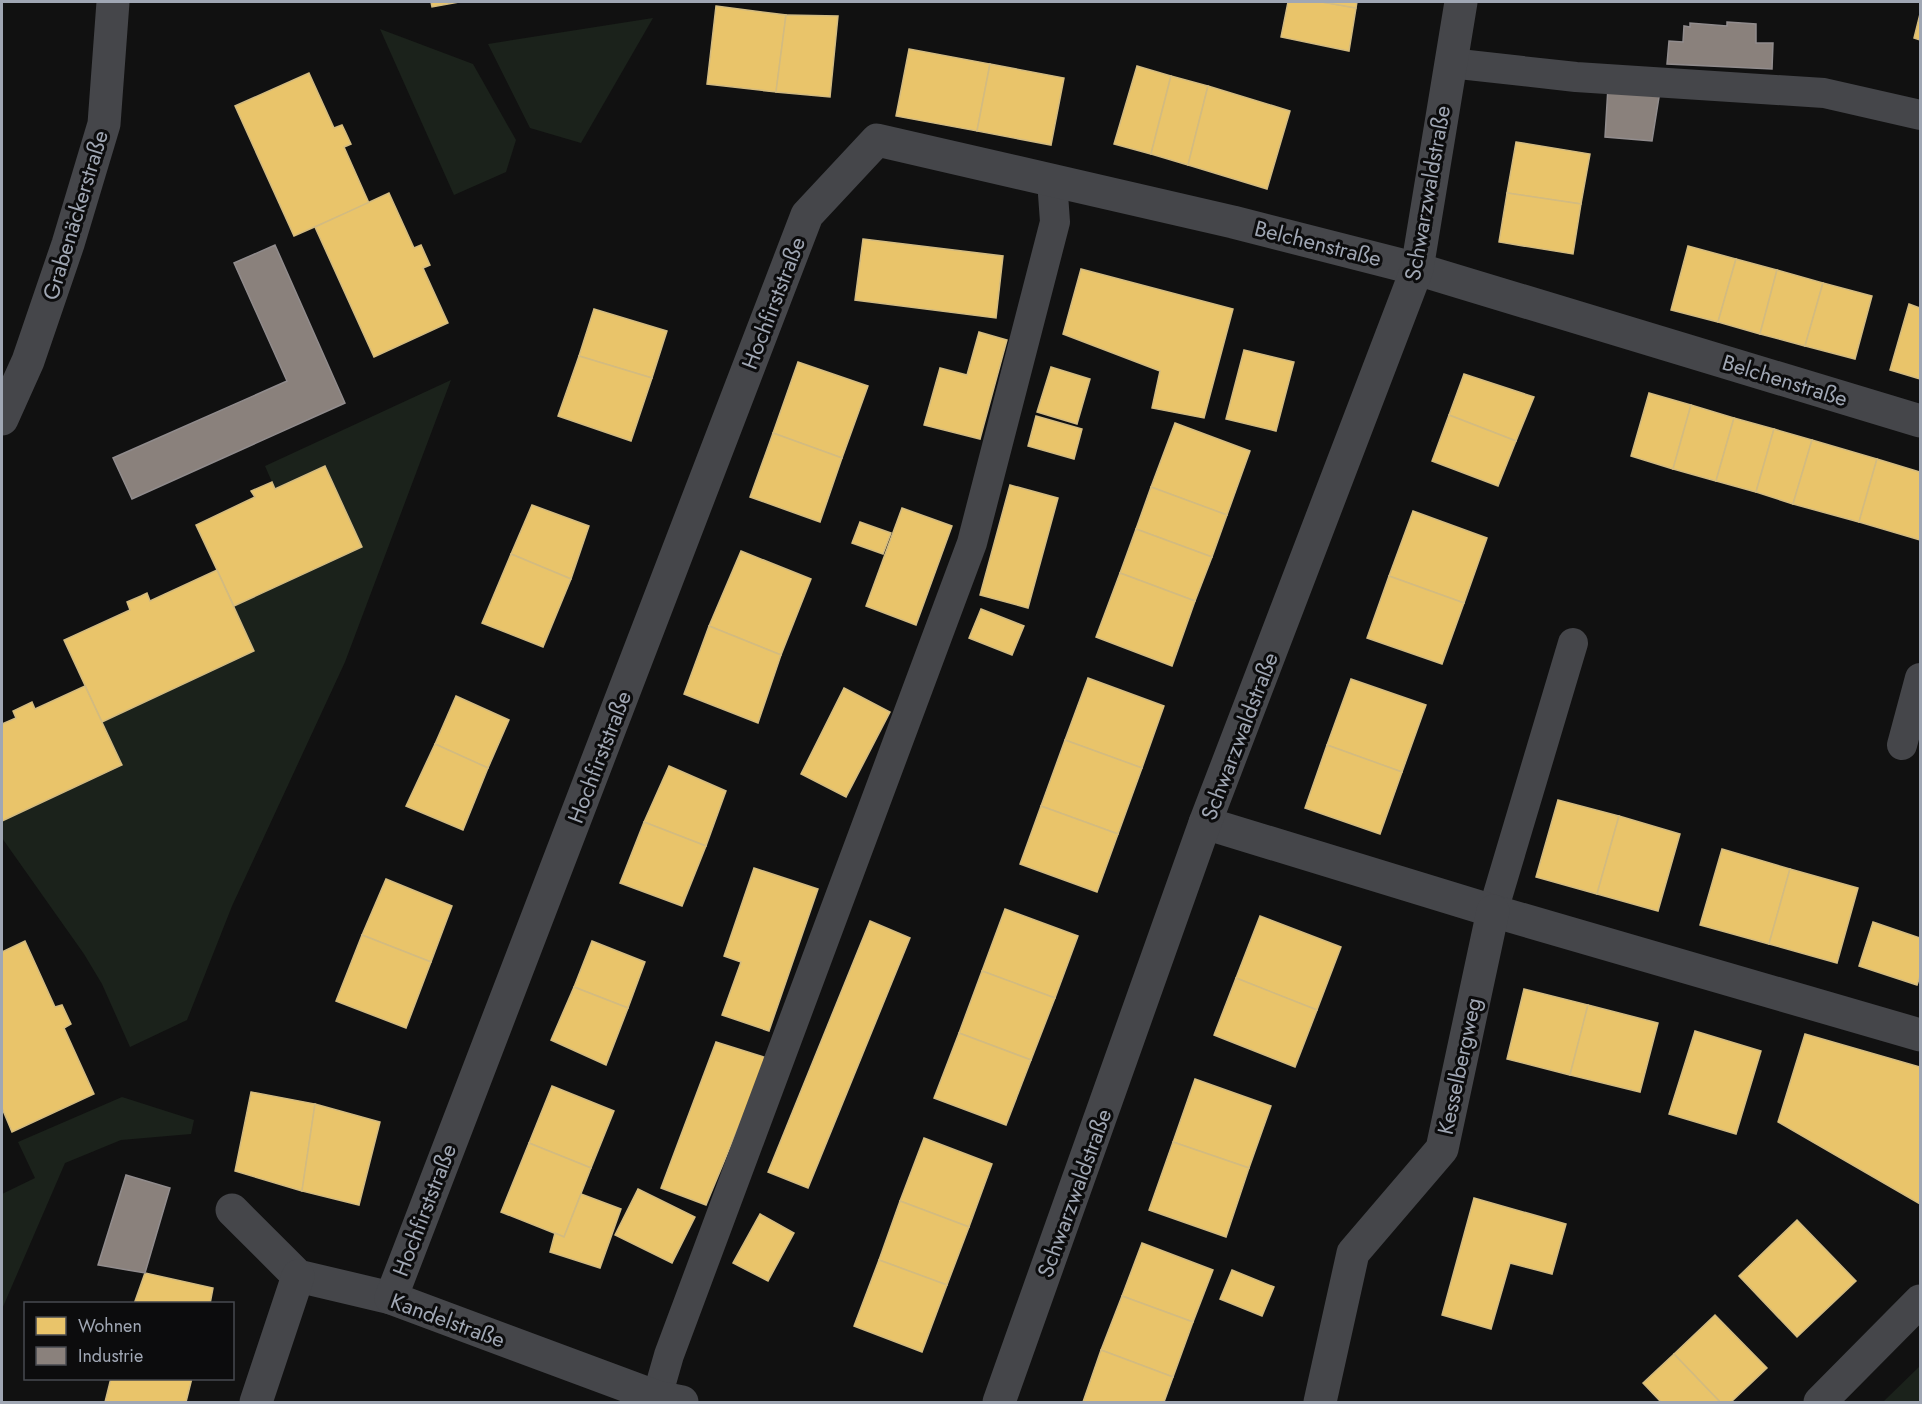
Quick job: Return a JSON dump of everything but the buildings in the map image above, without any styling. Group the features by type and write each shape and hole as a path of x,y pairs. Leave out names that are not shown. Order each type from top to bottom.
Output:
{"street":[{"name":"Grabenäckerstraße","path":"2,419 28,361 68,244 104,124 113,2"},
{"name":"Schwarzwaldstraße","path":"999,1402 1205,823 1417,269 1461,2"},
{"name":"Belchenstraße","path":"807,215 877,140 1233,222 1417,269 1920,421"},
{"name":"Hochfirststraße","path":"391,1298 807,215"},
{"path":"1205,823 1493,911 1920,1035"},
{"name":"Kesselbergweg","path":"1320,1402 1353,1252 1442,1149 1493,911"},
{"path":"232,1210 298,1276 256,1402"},
{"name":"Kandelstraße","path":"298,1276 391,1298 670,1400"},
{"path":"1820,1402 1920,1301"}],"lane":[{"path":"1450,63 1575,77 1824,93 1920,115"},
{"path":"670,1400 669,1354 972,543 1055,222 1052,180"},
{"path":"1493,911 1573,643"},
{"path":"1902,745 1920,678"}],"shaded area":[{"path":"653,18 581,143 530,128 488,44"},
{"path":"380,29 473,64 516,140 506,172 454,195"},
{"path":"451,380 345,662 232,906 187,1020 130,1047 102,984 84,954 2,838 2,821 122,766 102,722 254,651 234,606 362,547 275,489 265,466"},
{"path":"122,1097 194,1120 191,1134 121,1140 65,1163 2,1309 2,1194 35,1178 18,1142"},
{"path":"1920,1366 1920,1402 1883,1402"}]}
